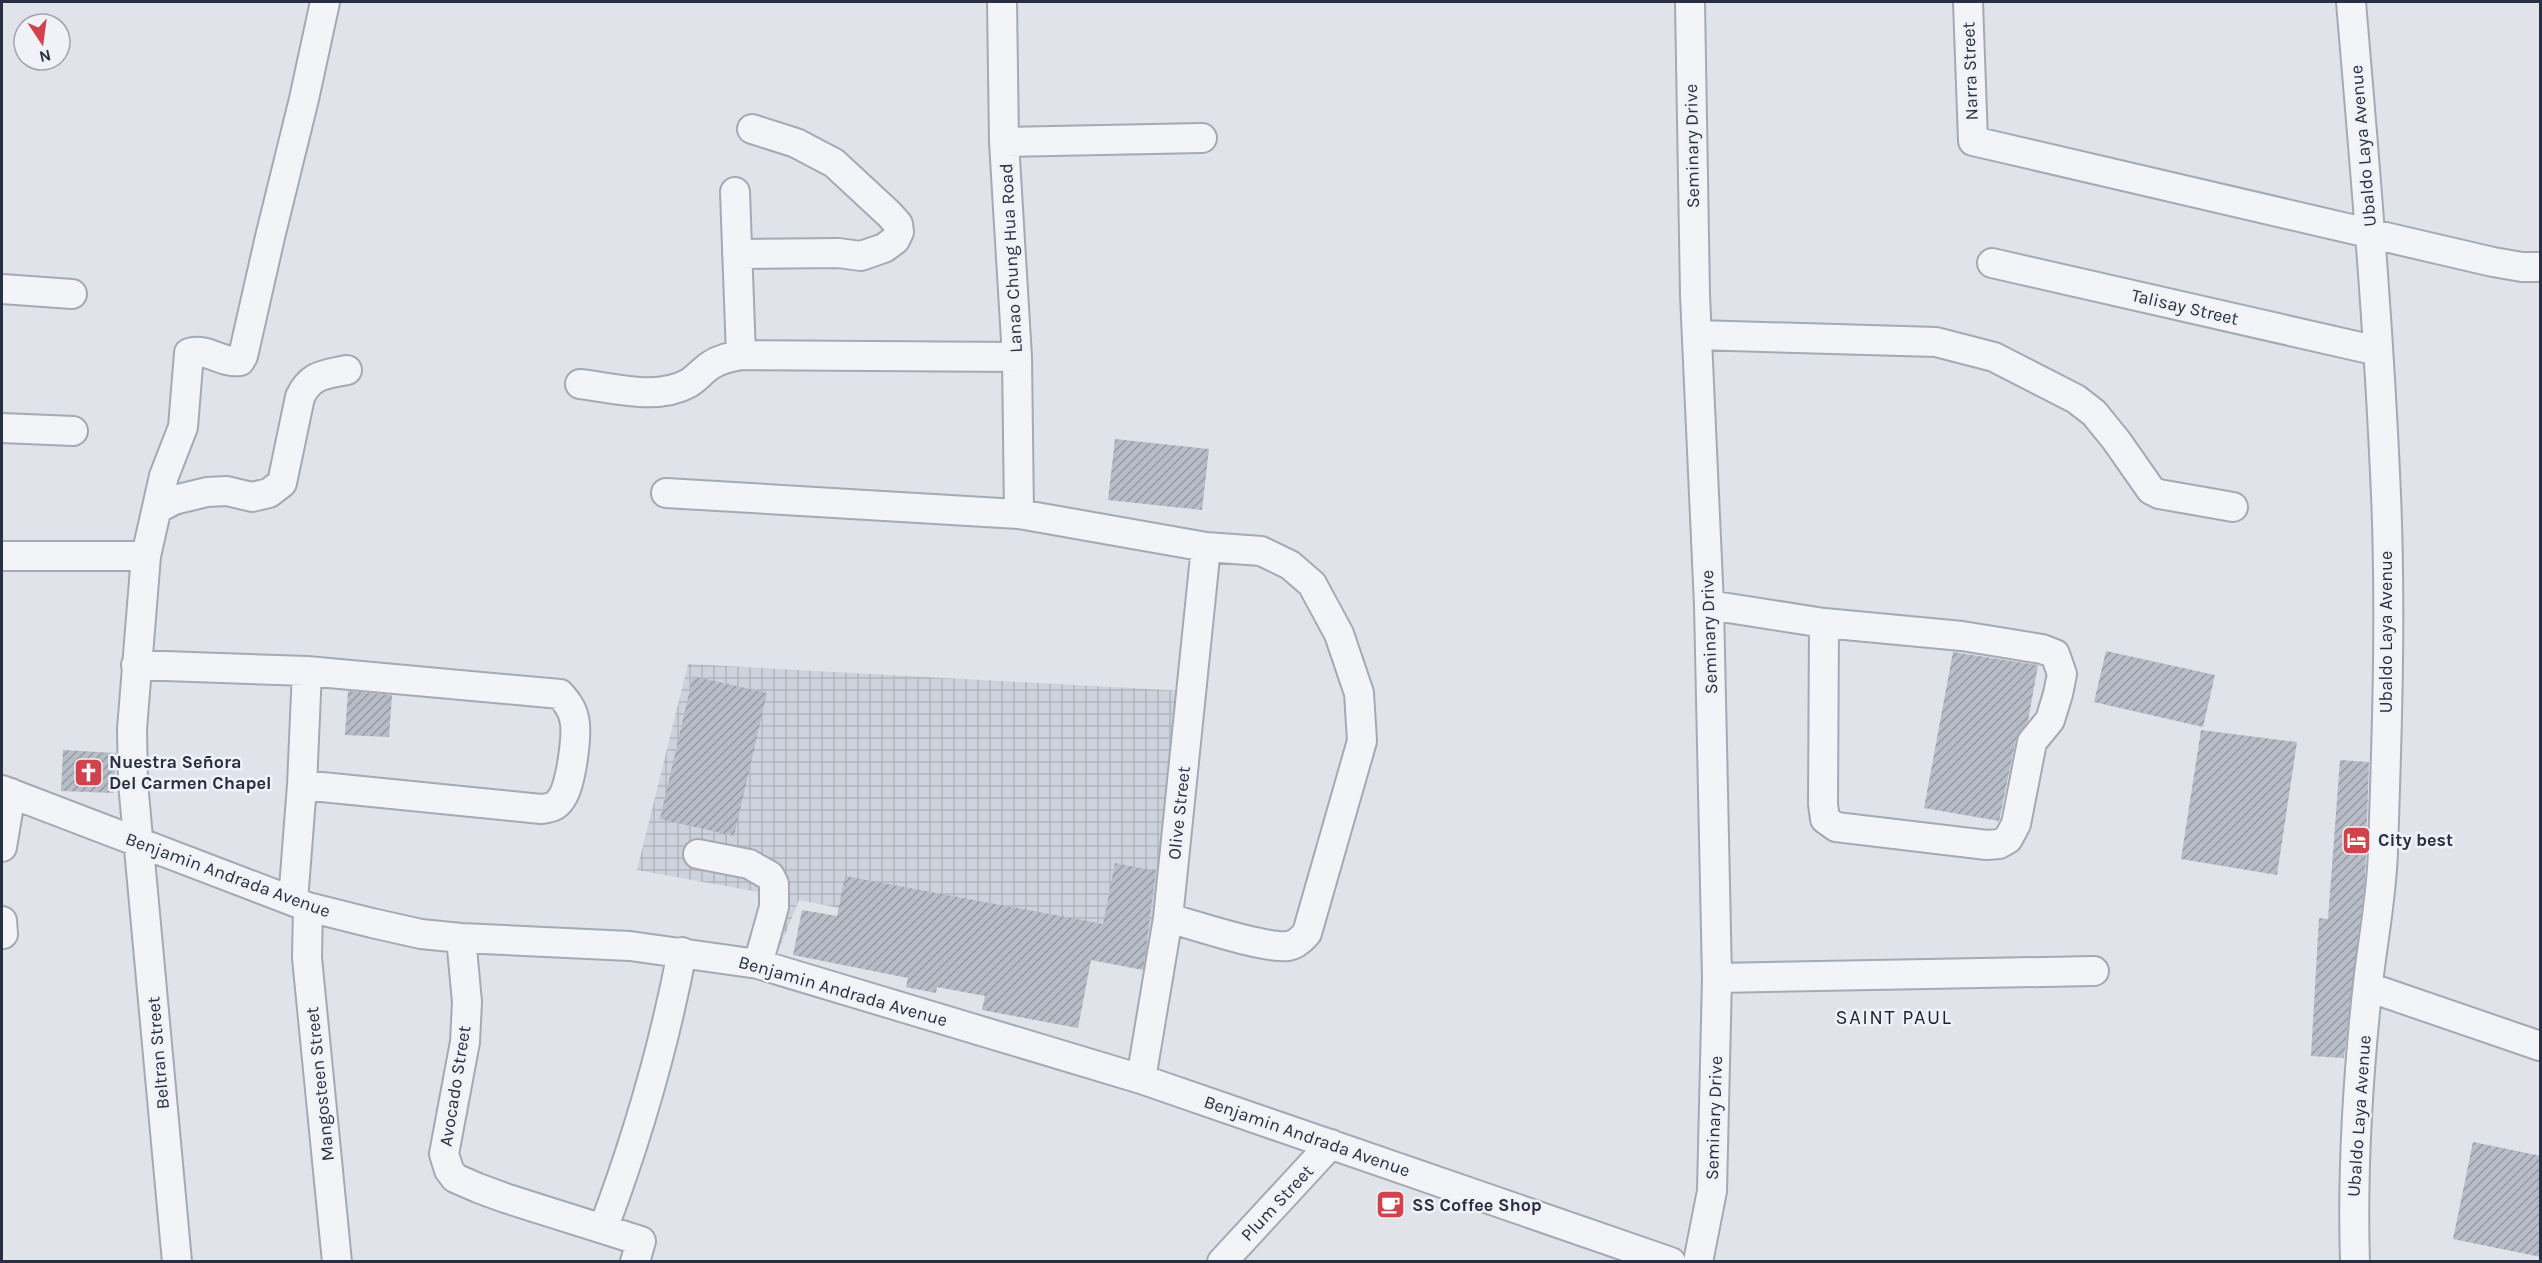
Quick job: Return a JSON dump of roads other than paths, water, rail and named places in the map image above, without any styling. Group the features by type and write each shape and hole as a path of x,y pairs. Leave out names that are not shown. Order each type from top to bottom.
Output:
{"street":[{"name":"Beltran Street","path":"177,1262 133,783 132,729 146,555 164,476 183,427 189,353 203,352 233,362 240,362 243,356 325,2"},
{"name":"Lanao Chung Hua Road","path":"1002,2 1004,142 1017,357 1019,514"},
{"name":"Seminary Drive","path":"1690,2 1697,335 1708,605 1717,978 1712,1191 1698,1262"},
{"name":"Narra Street","path":"1968,2 1972,141 2370,234"},
{"name":"Ubaldo Laya Avenue","path":"2351,2 2370,234 2386,498 2383,855 2368,987 2354,1197 2355,1262"},
{"path":"737,254 838,253 861,256 884,248 895,240 899,232 898,224 890,214 834,163 796,143 752,129"},
{"path":"1004,142 1202,138"},
{"path":"735,192 741,355"},
{"path":"2370,234 2493,262 2522,267 2541,267"},
{"name":"Talisay Street","path":"1992,263 2378,351"},
{"path":"2,289 72,294"},
{"path":"1697,335 1936,342 1994,357 2076,399 2094,414 2116,440 2151,490 2159,494 2233,507"},
{"path":"580,384 655,393 673,390 690,382 710,365 727,357 741,355 1017,357"},
{"path":"157,509 174,500 207,492 227,491 252,496 269,493 282,483 300,397 306,384 319,375 347,370"},
{"path":"2,428 73,431"},
{"path":"666,493 1019,514 1206,546 1261,551 1290,565 1312,585 1339,634 1359,693 1362,741 1307,933 1289,946 1270,945 1168,918"},
{"name":"Olive Street","path":"1141,1079 1168,918 1206,546"},
{"path":"2,556 146,555"},
{"path":"1708,605 1824,623 1962,636 2042,649 2055,654 2062,674 2058,694 2050,720 2032,742 2016,824 2008,840 1999,844 1987,845 1836,827 1825,819 1823,804 1824,623"},
{"path":"136,665 307,671 560,694 570,707 575,720 572,768 562,798 553,807 541,809 302,785"},
{"name":"Mangosteen Street","path":"307,671 300,904 337,1262"},
{"path":"2,847 6,791"},
{"name":"Benjamin Andrada Avenue","path":"6,791 300,904 421,933 461,938 630,946 758,964 1141,1079 1671,1262"},
{"path":"698,854 748,864 770,876 774,884 774,907 758,964"},
{"name":"Avocado Street","path":"461,938 467,1002 465,1042 444,1154 449,1170 455,1178 478,1188 603,1229"},
{"path":"635,1262 641,1241 603,1229 630,1158 668,1025 682,952"},
{"path":"1717,978 2094,971"},
{"path":"2368,987 2541,1046"},
{"name":"Plum Street","path":"1222,1262 1331,1143"}],"place":[{"name":"Nuestra Señora Del Carmen Chapel","path":"88,772"},
{"name":"City best","path":"2357,840"},
{"name":"SS Coffee Shop","path":"1391,1205"}],"district":[{"name":"SAINT PAUL","path":"1894,1017"}]}
